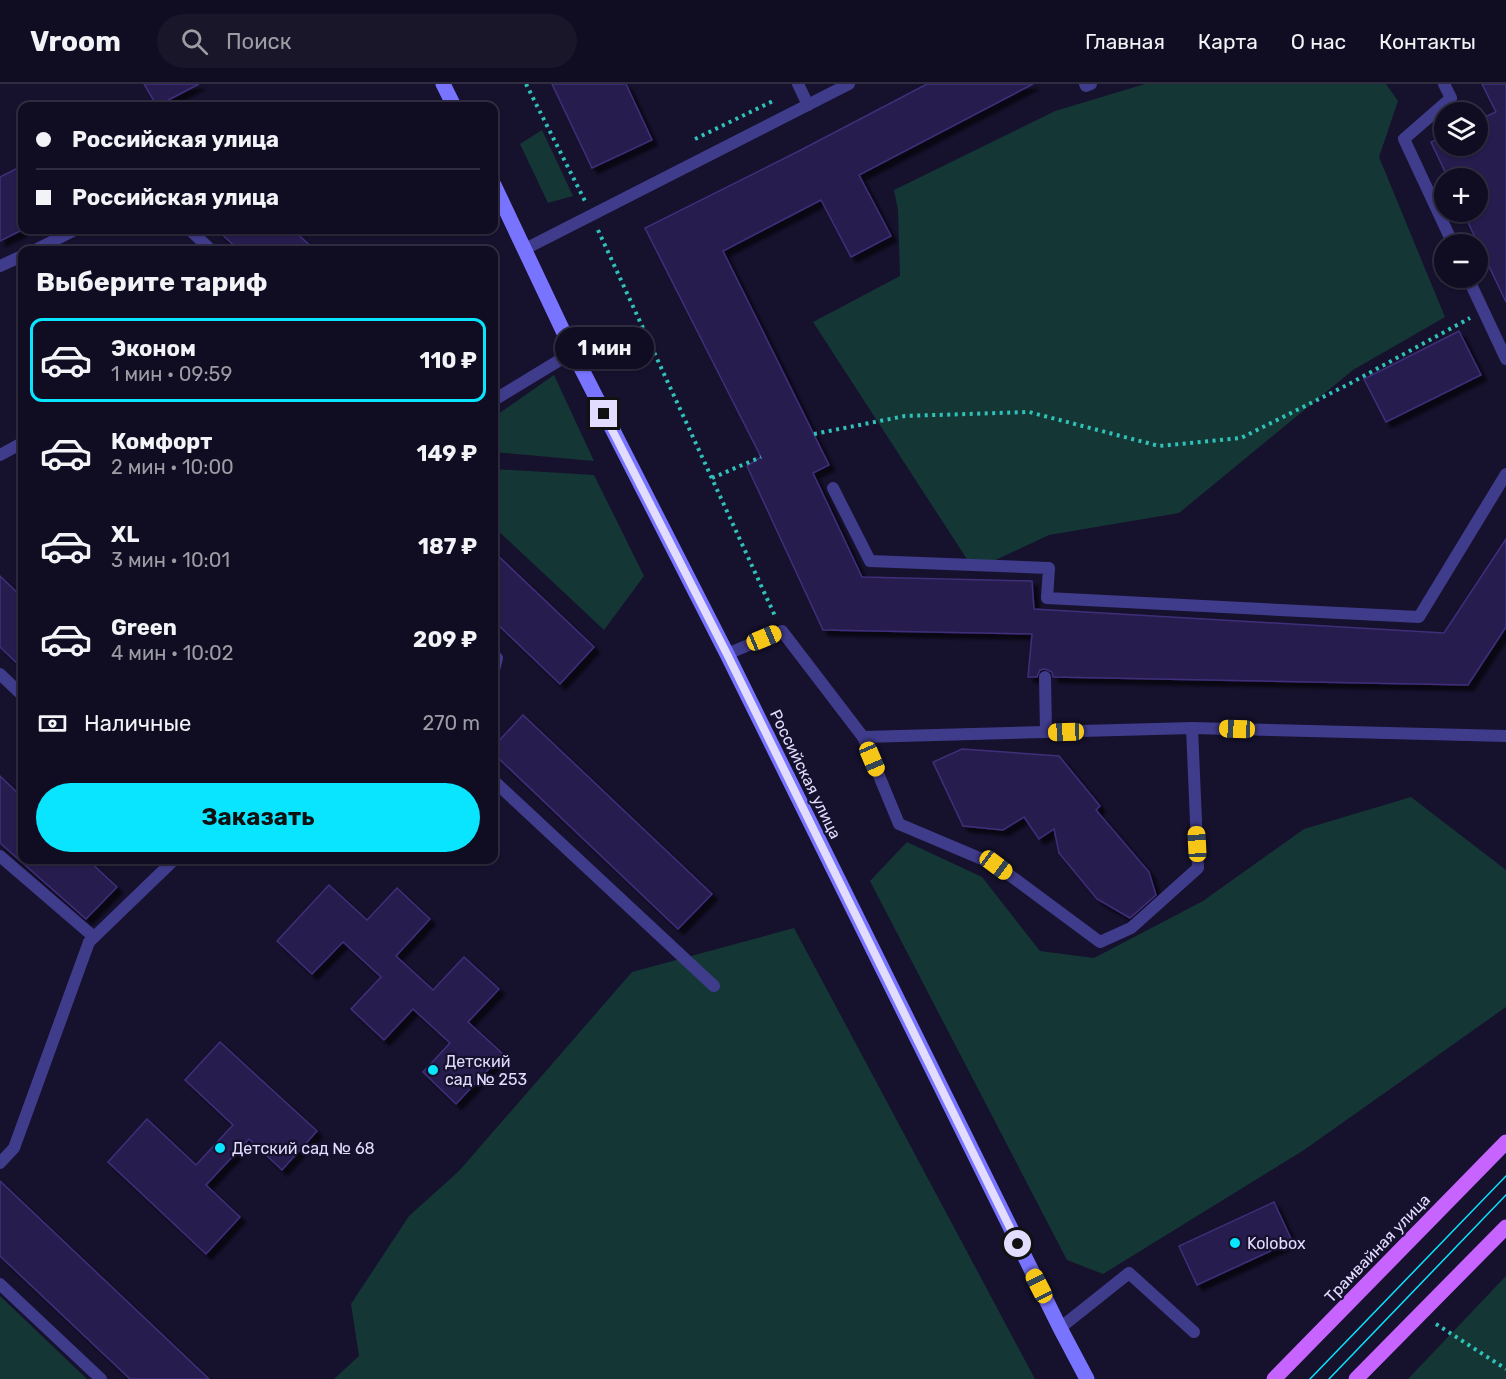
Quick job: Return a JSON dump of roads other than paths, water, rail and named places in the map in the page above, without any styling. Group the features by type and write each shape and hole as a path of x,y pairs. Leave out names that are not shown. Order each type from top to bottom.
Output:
{"main road":[{"path":"443,84 452,102"},
{"name":"Российская улица","path":"498,193 573,352 727,654 1060,1328 1088,1379"},
{"name":"Трамвайная улица","path":"1274,1379 1506,1142"},
{"path":"1356,1379 1506,1227"}],"lane":[{"path":"525,249 849,84"},
{"path":"1085,84 1086,86 1091,84"},
{"path":"1444,84 1451,98 1404,139 1448,234"},
{"path":"799,86 808,105"},
{"path":"44,246 67,234"},
{"path":"194,234 207,246"},
{"path":"0,266 18,258"},
{"path":"1473,288 1506,359"},
{"path":"498,398 573,352"},
{"path":"0,455 18,445"},
{"path":"833,488 870,561 1048,568 1047,598 1419,617 1506,474"},
{"path":"727,654 782,631 863,738 899,824 996,865 1100,942 1131,928 1198,868 1192,728"},
{"path":"0,674 18,691"},
{"path":"1045,677 1046,732"},
{"path":"863,738 1192,728 1506,736"},
{"path":"498,785 714,986"},
{"path":"0,856 94,937"},
{"path":"0,1163 14,1148 89,942 170,864"},
{"path":"1060,1328 1130,1273 1194,1332"},
{"path":"0,1284 101,1379"}],"tram line":[{"path":"1310,1379 1506,1176"},
{"path":"1329,1379 1506,1195"}],"place":[{"name":"Детский сад № 253","path":"433,1070"},
{"name":"Детский сад № 68","path":"220,1148"},
{"name":"Kolobox","path":"1235,1243"}]}
